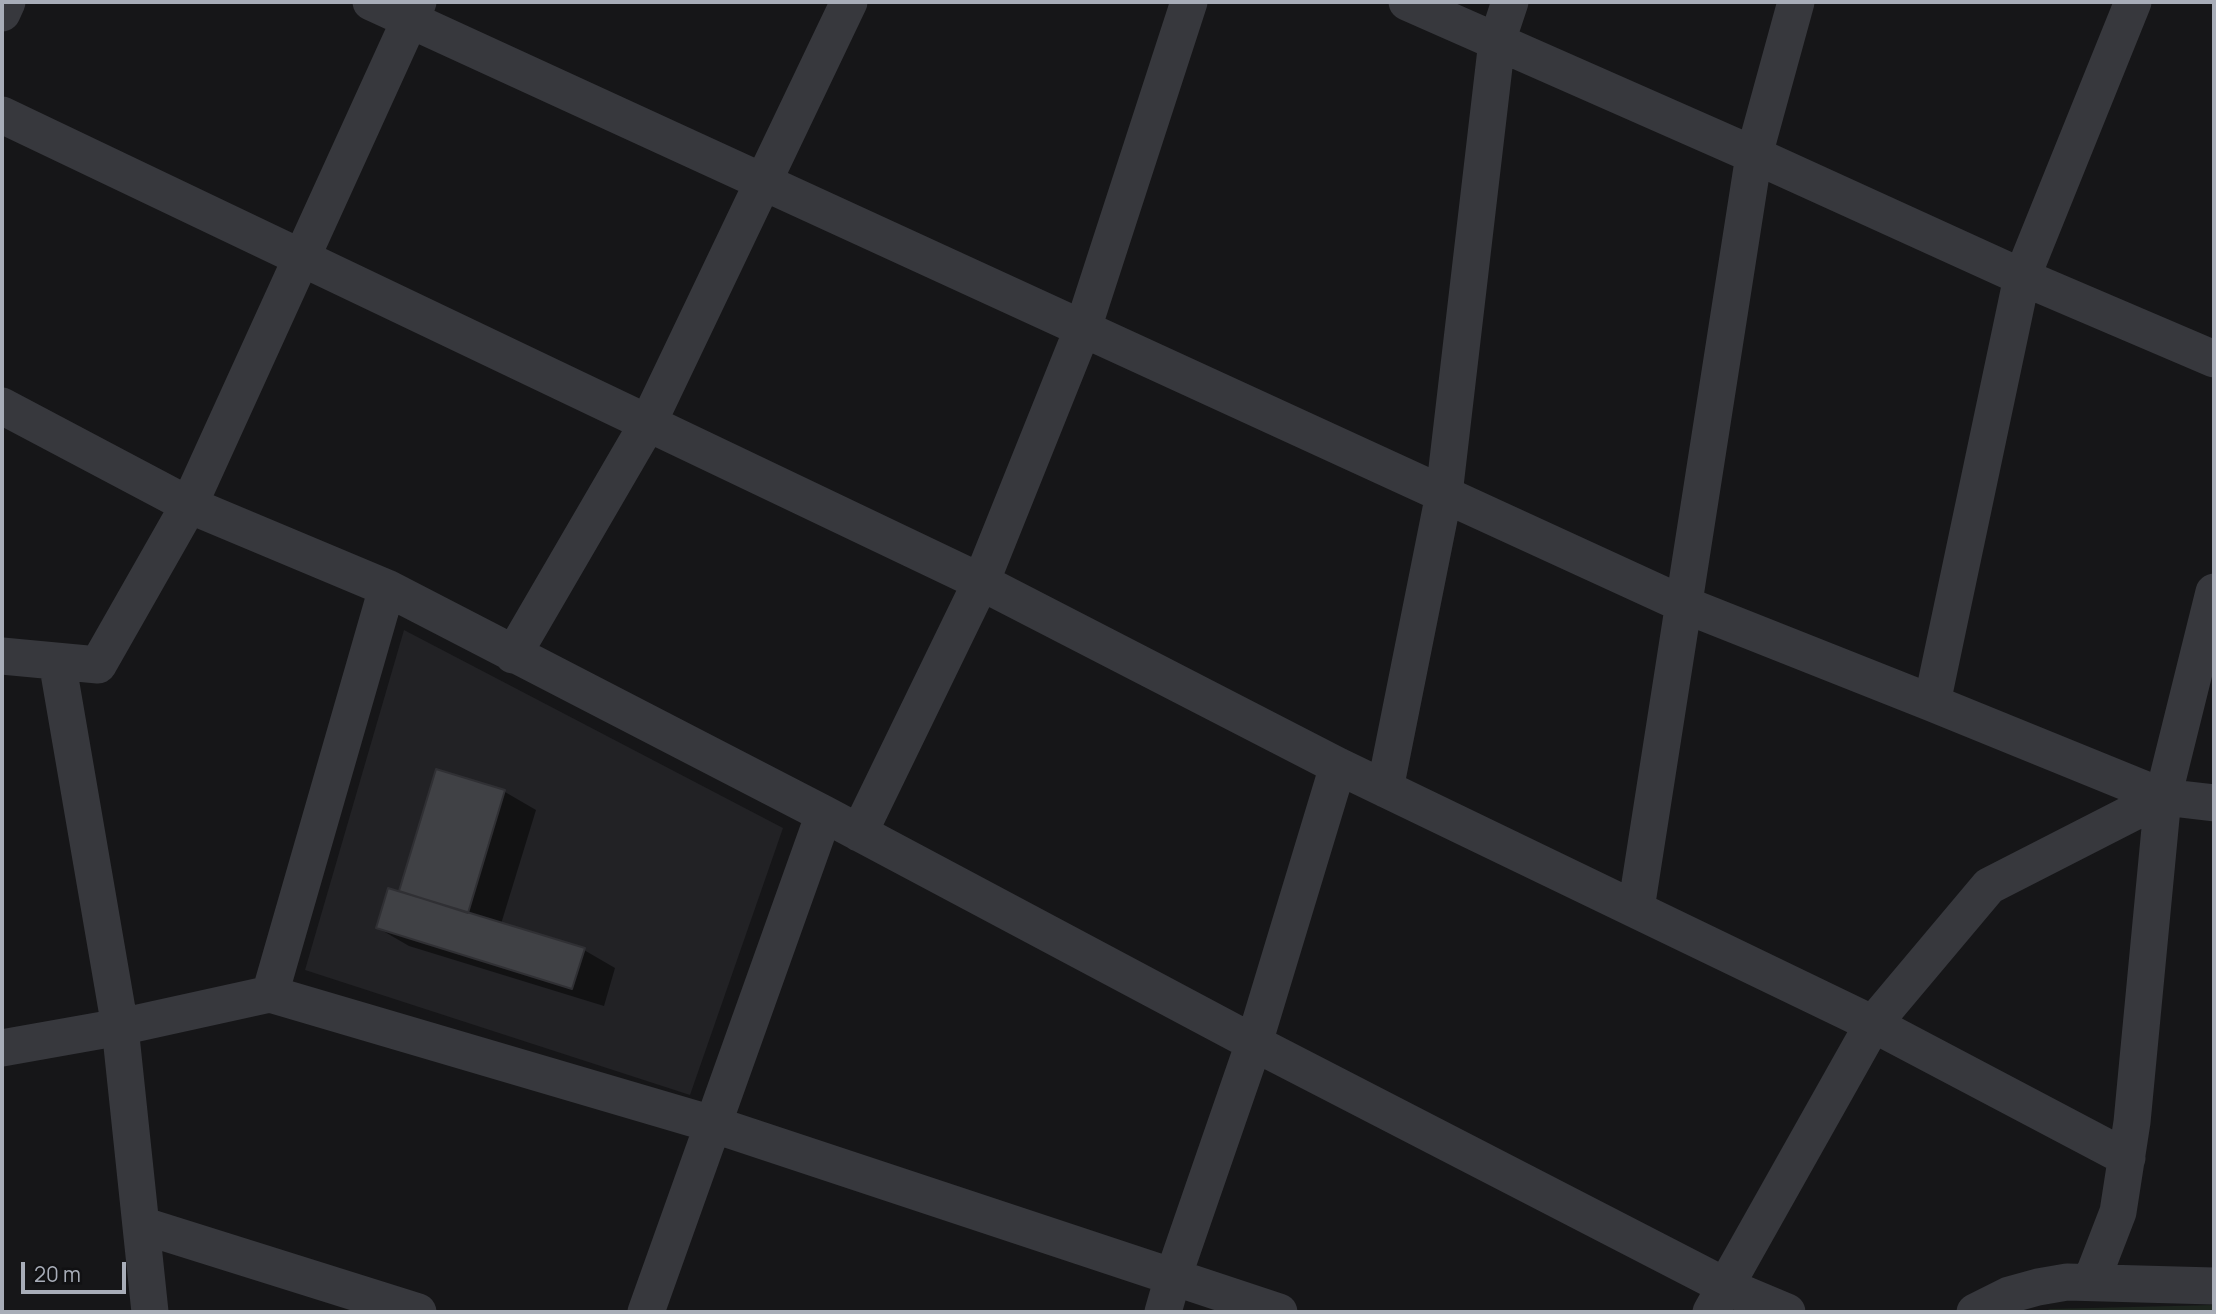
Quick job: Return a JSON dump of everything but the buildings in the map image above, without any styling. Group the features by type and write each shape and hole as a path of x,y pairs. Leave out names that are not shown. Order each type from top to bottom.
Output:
{"street":[{"path":"2,13 7,2"},
{"path":"371,2 414,11 763,182 1685,605 2163,797 2214,803"},
{"path":"513,655 648,423 849,2"},
{"path":"859,833 981,582 1083,328 1189,2"},
{"path":"1408,2 2022,277 2214,359"},
{"path":"1385,789 1444,494 1497,41 1510,2"},
{"path":"1636,909 1754,155 1796,2"},
{"path":"1933,703 2022,277 2133,2"},
{"path":"2,656 99,665 189,505 414,11"},
{"path":"2,115 981,582 1338,766 1873,1024 2127,1158"},
{"path":"2,406 189,505 387,588 824,814 1254,1043 1718,1299 1787,1312"},
{"path":"270,994 387,588"},
{"path":"2091,1282 2118,1212 2132,1122 2163,797 2214,592"},
{"path":"57,661 120,1027 150,1312"},
{"path":"1163,1312 1254,1043 1338,766"},
{"path":"1718,1299 1873,1024 1989,886 2163,797"},
{"path":"646,1312 824,814"},
{"path":"2,1048 120,1027 270,994 712,1124 1279,1312"},
{"path":"141,1226 418,1312"},
{"path":"1975,1312 2009,1295 2067,1282 2214,1286"}],"shaded area":[{"path":"404,630 783,828 690,1095 305,970"},
{"path":"2214,1305 2214,1312 2043,1312 2050,1309"}]}
